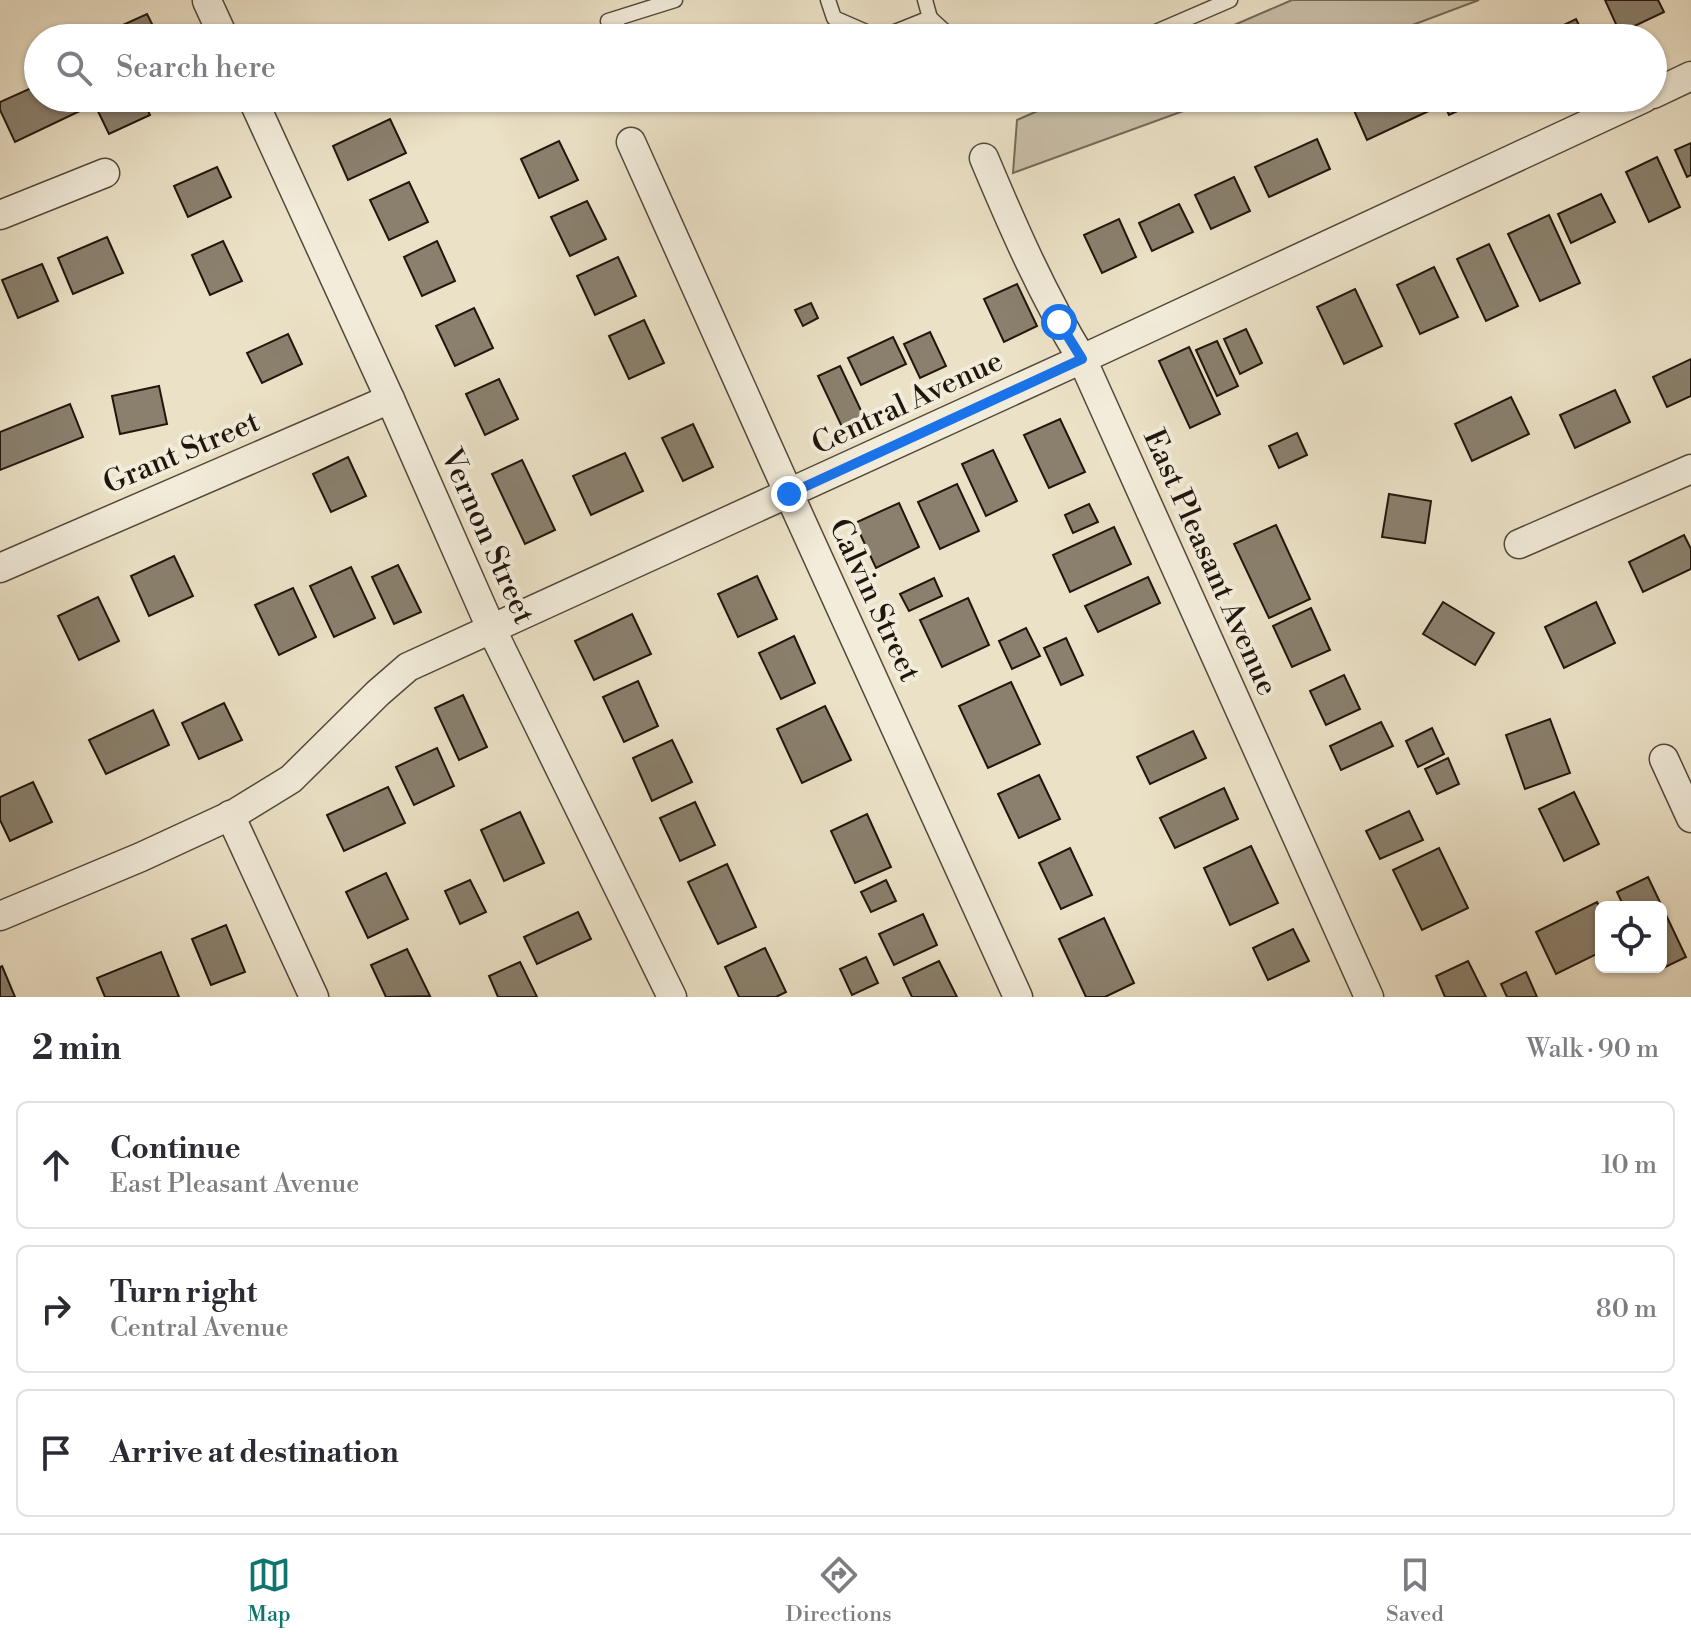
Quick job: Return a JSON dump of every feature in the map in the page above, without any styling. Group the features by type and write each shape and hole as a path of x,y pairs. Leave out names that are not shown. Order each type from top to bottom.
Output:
{"street":[{"path":"207,1 218,24"},
{"path":"1667,87 1691,76"},
{"name":"Vernon Street","path":"258,112 491,628 672,997"},
{"name":"Central Avenue","path":"0,916 141,857 230,815 291,779 408,667 1614,112"},
{"name":"Calvin Street","path":"631,142 1018,997"},
{"name":"East Pleasant Avenue","path":"984,158 1059,322 1082,359 1369,997"},
{"path":"0,215 105,173"},
{"name":"Grant Street","path":"0,568 390,399"},
{"path":"1519,544 1691,469"},
{"path":"1664,759 1691,818"},
{"path":"230,815 314,997"}],"lane":[{"path":"612,24 608,21 675,0"},
{"path":"828,0 834,18 847,24"},
{"path":"925,0 930,18 937,24"},
{"path":"1174,24 1230,0"},
{"path":"915,24 930,18"}],"shaded area":[{"path":"1292,0 1479,0 1415,24 1236,24"},
{"path":"1035,112 1181,112 1013,173 1017,120"}],"building":[{"path":"1605,0 1658,0 1664,12 1639,24 1616,24"},
{"path":"147,14 152,24 125,24"},
{"path":"24,91 24,112 78,112 15,142 0,110 0,102"},
{"path":"98,112 149,112 150,115 109,134"},
{"path":"1355,112 1427,112 1367,140"},
{"path":"390,119 406,153 348,180 333,146"},
{"path":"1317,139 1330,169 1269,197 1255,167"},
{"path":"559,141 578,180 539,198 521,159"},
{"path":"1691,143 1691,175 1687,177 1675,150"},
{"path":"1657,157 1680,207 1649,222 1626,172"},
{"path":"217,167 231,197 188,217 174,186"},
{"path":"1234,177 1250,211 1211,229 1195,195"},
{"path":"409,182 428,222 389,240 370,200"},
{"path":"1601,194 1615,222 1571,243 1558,214"},
{"path":"587,201 606,239 570,256 551,217"},
{"path":"1179,204 1193,232 1152,251 1139,223"},
{"path":"1549,215 1580,283 1540,301 1508,234"},
{"path":"1119,219 1136,257 1102,273 1084,235"},
{"path":"107,237 123,273 73,294 58,258"},
{"path":"223,241 242,281 210,295 192,255"},
{"path":"437,241 455,281 422,296 404,257"},
{"path":"1489,244 1518,306 1486,321 1457,259"},
{"path":"618,257 636,296 595,315 577,276"},
{"path":"42,264 58,301 18,318 2,280"},
{"path":"1434,267 1458,317 1420,334 1397,285"},
{"path":"1017,284 1037,326 1004,342 984,299"},
{"path":"1355,289 1382,346 1344,364 1317,307"},
{"path":"811,303 818,318 803,326 795,310"},
{"path":"474,308 493,348 455,366 436,326"},
{"path":"644,320 664,363 629,379 609,336"},
{"path":"1246,329 1262,363 1240,374 1224,339"},
{"path":"930,332 946,366 920,378 904,344"},
{"path":"288,334 302,364 262,383 247,353"},
{"path":"893,337 906,364 861,385 848,358"},
{"path":"1217,341 1238,386 1217,396 1196,350"},
{"path":"1189,347 1220,414 1190,428 1159,361"},
{"path":"1691,359 1691,396 1667,407 1653,377"},
{"path":"840,366 865,419 843,429 818,376"},
{"path":"499,379 518,419 485,435 466,394"},
{"path":"159,386 167,424 120,434 112,396"},
{"path":"1615,390 1630,422 1575,448 1560,415"},
{"path":"1511,397 1529,434 1472,461 1455,424"},
{"path":"70,404 83,437 0,470 0,432"},
{"path":"1060,419 1085,472 1049,488 1024,435"},
{"path":"693,424 713,467 683,481 662,438"},
{"path":"1297,433 1307,455 1279,468 1269,446"},
{"path":"993,450 1017,501 986,516 962,464"},
{"path":"625,453 643,491 591,515 573,476"},
{"path":"348,457 366,496 331,512 313,474"},
{"path":"522,460 555,530 525,544 492,474"},
{"path":"957,484 979,531 940,549 918,502"},
{"path":"1389,494 1431,501 1425,543 1382,537"},
{"path":"899,503 919,547 876,568 855,523"},
{"path":"1089,504 1098,522 1073,533 1065,515"},
{"path":"1276,525 1310,599 1269,618 1234,544"},
{"path":"1114,527 1131,564 1070,592 1053,555"},
{"path":"1684,535 1691,549 1691,569 1643,592 1629,562"},
{"path":"174,556 193,596 149,616 131,576"},
{"path":"398,565 421,612 394,624 372,577"},
{"path":"351,567 375,618 334,637 310,586"},
{"path":"757,576 777,619 738,637 718,594"},
{"path":"1148,577 1160,603 1098,632 1085,606"},
{"path":"934,578 942,596 909,611 900,594"},
{"path":"293,588 316,637 279,655 255,605"},
{"path":"98,597 119,641 79,660 58,616"},
{"path":"968,598 989,645 942,667 920,620"},
{"path":"1443,602 1494,633 1475,665 1423,634"},
{"path":"1596,602 1615,643 1564,668 1545,627"},
{"path":"1311,608 1330,650 1292,667 1273,626"},
{"path":"632,614 651,654 594,680 575,641"},
{"path":"1026,628 1040,656 1012,669 999,641"},
{"path":"794,636 815,683 781,699 759,653"},
{"path":"1066,638 1083,675 1061,685 1044,648"},
{"path":"1344,675 1360,709 1326,725 1310,691"},
{"path":"638,681 658,726 624,742 603,697"},
{"path":"1011,682 1040,744 988,768 959,706"},
{"path":"463,695 487,747 459,760 435,708"},
{"path":"224,703 242,740 199,759 182,723"},
{"path":"825,706 851,760 802,783 777,729"},
{"path":"153,710 169,745 106,774 89,740"},
{"path":"1550,719 1570,773 1525,789 1506,735"},
{"path":"1381,722 1393,746 1341,770 1330,746"},
{"path":"1432,728 1444,754 1418,767 1406,741"},
{"path":"1193,731 1206,758 1150,784 1137,757"},
{"path":"672,740 692,782 652,801 633,758"},
{"path":"437,748 454,786 414,805 396,767"},
{"path":"1448,758 1459,784 1437,794 1425,769"},
{"path":"1039,775 1060,819 1019,838 998,794"},
{"path":"33,782 52,822 10,841 0,820 0,797"},
{"path":"388,787 405,823 344,851 327,815"},
{"path":"1224,788 1238,819 1175,848 1160,818"},
{"path":"1574,792 1599,844 1564,861 1539,809"},
{"path":"695,802 715,845 680,861 660,818"},
{"path":"1409,811 1423,840 1380,859 1366,831"},
{"path":"520,812 544,863 504,881 481,830"},
{"path":"867,814 891,867 855,883 831,831"},
{"path":"1251,846 1278,903 1230,925 1204,868"},
{"path":"1070,848 1092,895 1061,909 1039,863"},
{"path":"1439,848 1468,908 1422,930 1393,870"},
{"path":"727,864 756,927 718,944 688,882"},
{"path":"386,873 408,919 368,938 346,892"},
{"path":"1648,877 1659,901 1621,901 1617,892"},
{"path":"470,880 486,912 460,924 445,891"},
{"path":"886,880 896,901 871,912 861,892"},
{"path":"1595,903 1595,955 1556,974 1536,932"},
{"path":"578,912 591,939 537,964 524,937"},
{"path":"923,914 937,945 894,965 879,934"},
{"path":"1667,917 1686,957 1667,966"},
{"path":"1104,918 1134,983 1105,997 1086,997 1059,939"},
{"path":"226,925 245,972 211,985 192,939"},
{"path":"1293,929 1309,961 1268,980 1253,948"},
{"path":"765,948 786,992 776,997 739,997 725,967"},
{"path":"407,949 430,996 386,997 371,965"},
{"path":"161,952 179,997 105,997 97,978"},
{"path":"866,957 878,983 852,995 840,969"},
{"path":"939,961 957,997 912,997 903,978"},
{"path":"1468,961 1486,997 1445,997 1436,976"},
{"path":"520,962 537,997 498,997 489,976"},
{"path":"2,966 15,997 0,997"},
{"path":"1526,972 1537,997 1507,997 1501,984"}],"route":[{"path":"789,494 1082,359 1059,322"}]}
